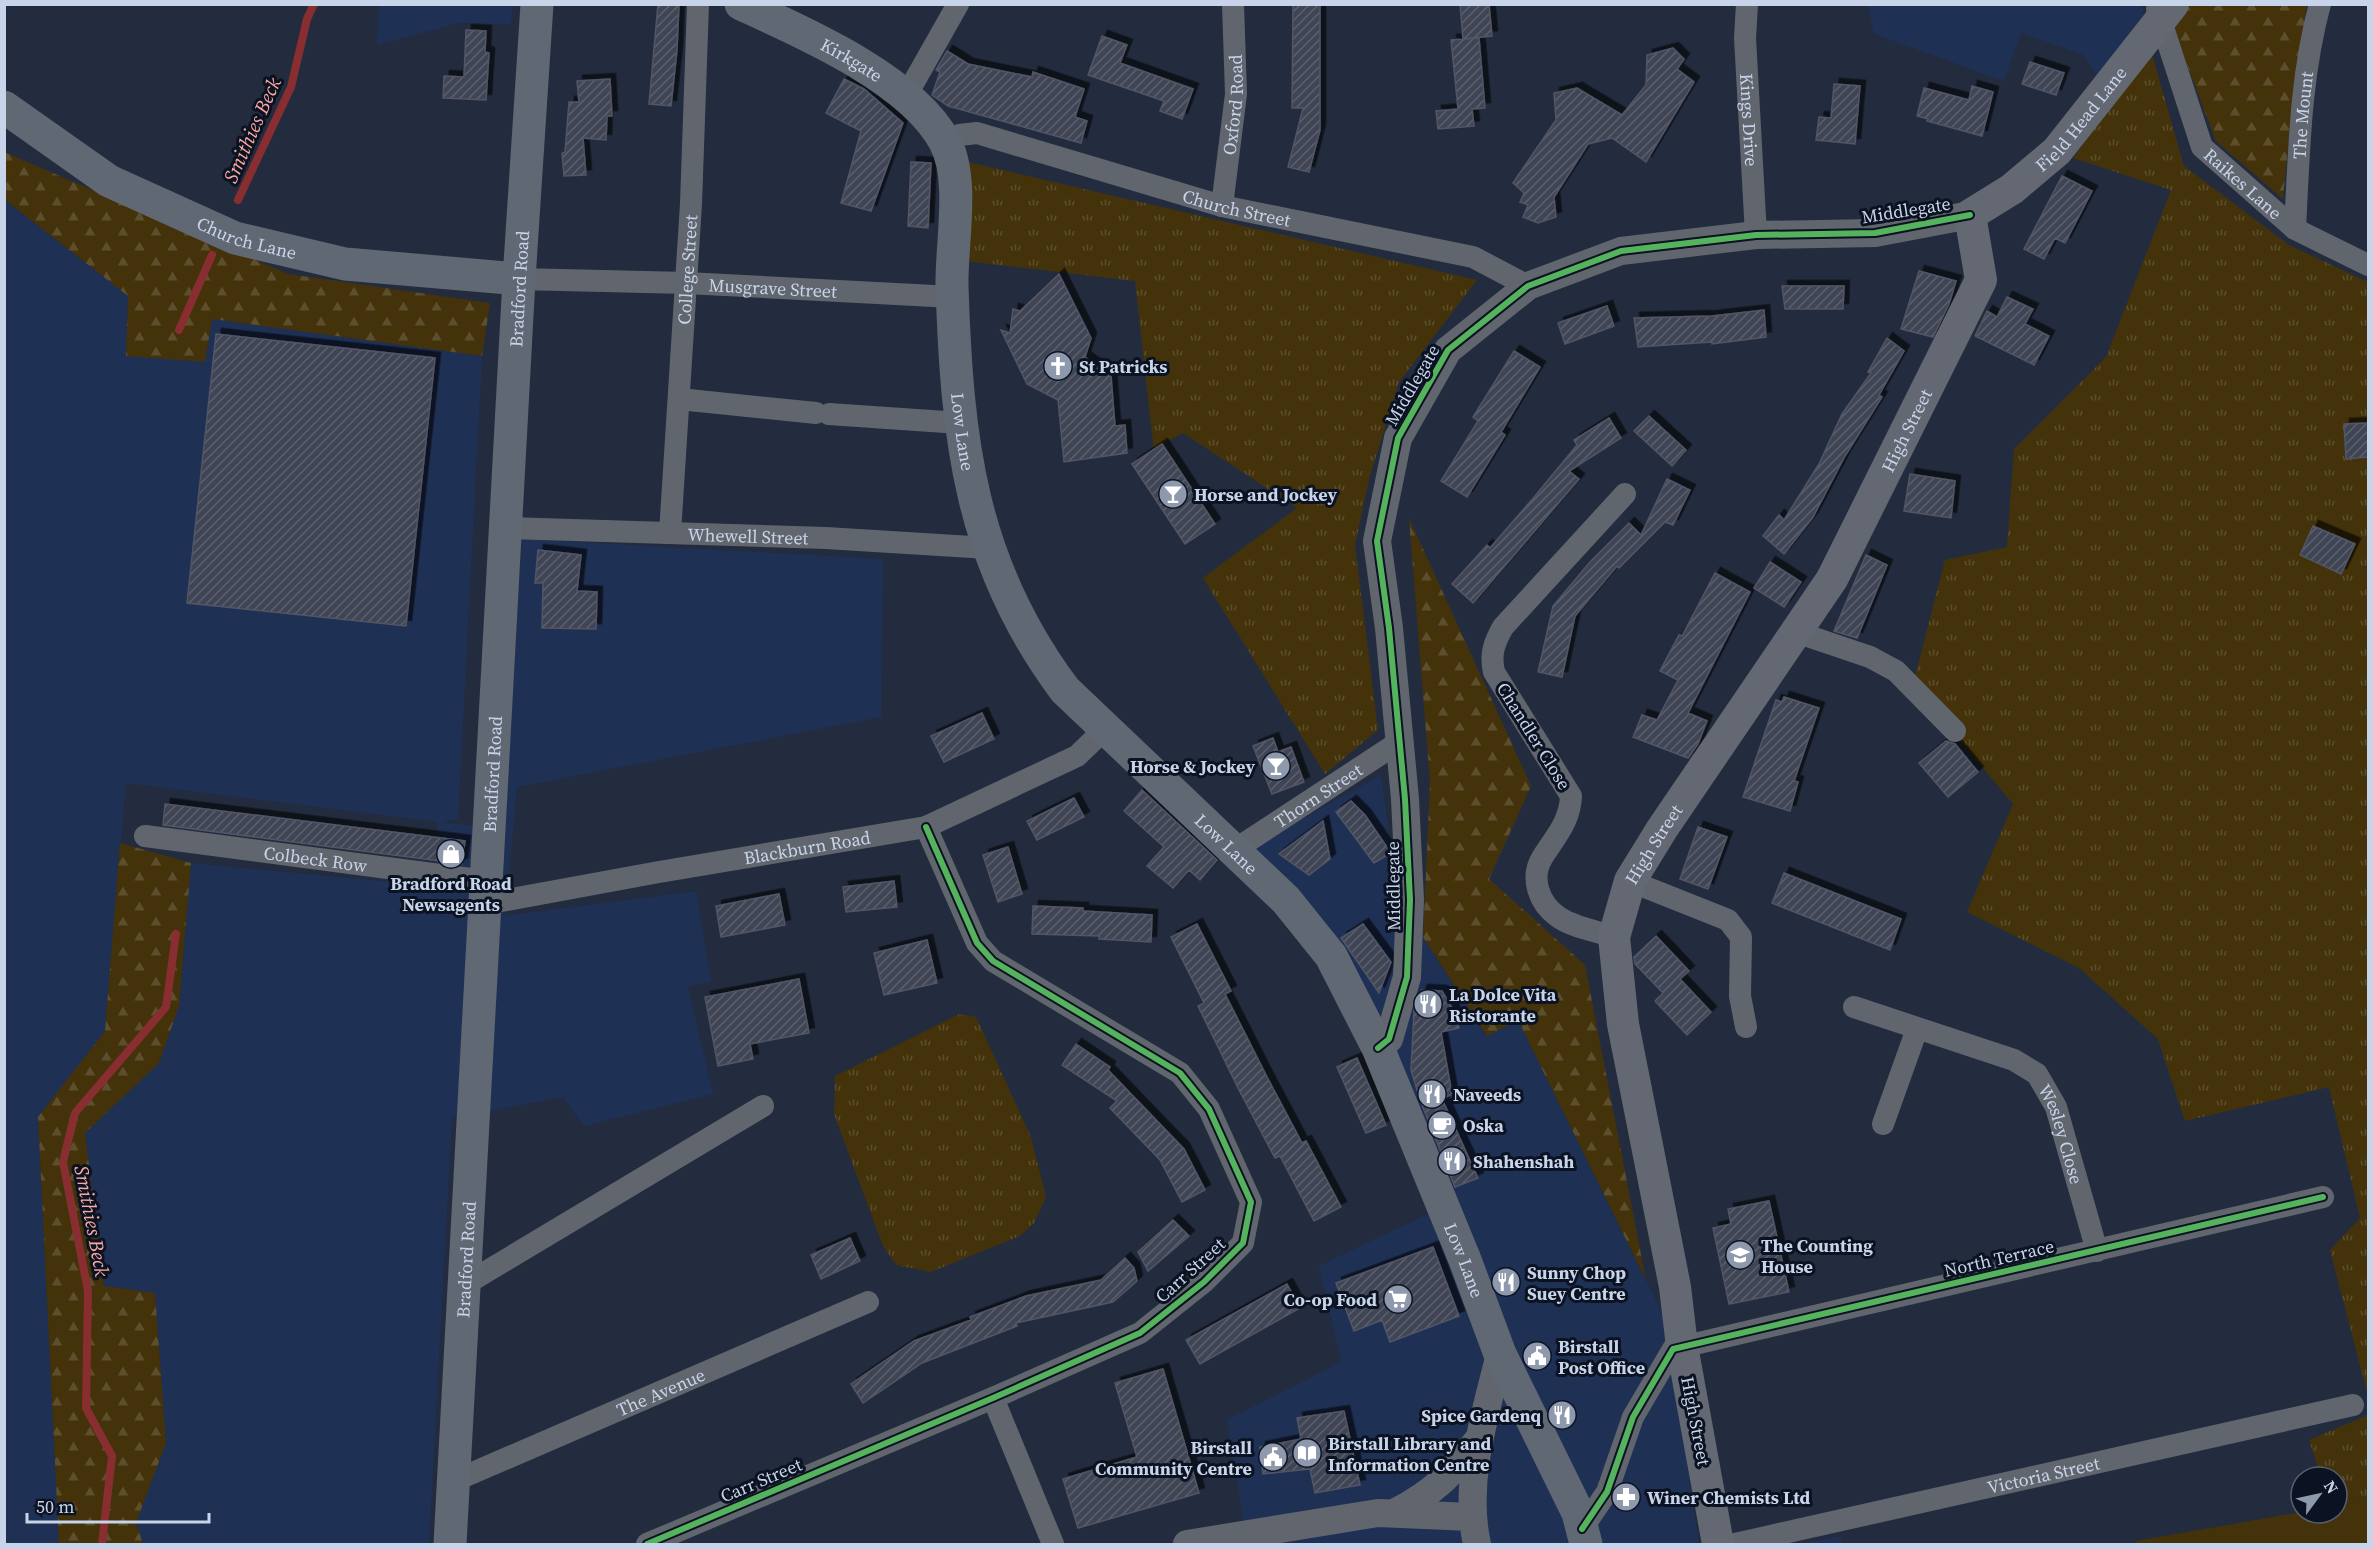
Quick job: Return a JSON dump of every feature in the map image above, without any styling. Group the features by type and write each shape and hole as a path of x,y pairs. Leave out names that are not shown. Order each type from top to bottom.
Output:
{"main road":[{"name":"Bradford Road","path":"450,1545 519,279 537,4"},
{"name":"Kirkgate","path":"741,4 819,39 906,96 928,117 945,141"},
{"name":"Field Head Lane","path":"1970,215 2012,189 2057,151 2094,108 2163,10"},
{"name":"Church Lane","path":"4,107 109,181 235,238 345,264 519,279"},
{"name":"Low Lane","path":"945,141 954,179 953,297 960,423 971,489 988,548 1008,595 1050,670 1065,690 1236,849 1286,900 1331,956 1378,1048 1465,1260 1500,1354 1578,1513 1584,1537"},
{"name":"High Street","path":"1718,1545 1682,1346 1675,1287 1623,1024 1614,937 1630,881 1662,829 1832,579 1982,279 1970,215"}],"street":[{"name":"College Street","path":"670,533 686,283 698,4"},
{"path":"906,96 958,4"},
{"name":"Oxford Road","path":"1222,206 1236,94 1233,4"},
{"name":"Kings Drive","path":"1747,4 1745,38 1756,235"},
{"name":"The Mount","path":"2295,229 2309,43 2320,4"},
{"name":"Raikes Lane","path":"2163,10 2202,147 2295,229 2368,265"},
{"name":"Church Street","path":"945,141 959,135 977,133 1222,206 1473,257 1528,286"},
{"name":"Middlegate","path":"1378,1048 1389,1039 1407,977 1410,900 1389,628 1377,541 1398,438 1448,350 1528,286 1621,251 1756,235 1875,233 1970,215"},
{"name":"Musgrave Street","path":"519,279 686,283 953,297"},
{"path":"679,399 960,423"},
{"name":"Chandler Close","path":"1614,937 1558,917 1545,903 1536,886 1540,861 1570,812 1571,796 1494,672 1491,657 1494,642 1503,627 1625,494"},
{"name":"Whewell Street","path":"506,528 670,533 988,548"},
{"path":"1796,632 1870,657 1896,670 1954,731"},
{"name":"Blackburn Road","path":"486,892 658,872 926,826 1077,756 1105,729"},
{"name":"Thorn Street","path":"1236,849 1399,742"},
{"name":"Carr Street","path":"647,1545 1140,1333 1204,1282 1242,1243 1251,1202 1209,1109 1180,1073 993,961 976,943 926,826"},
{"name":"Colbeck Row","path":"145,836 486,892"},
{"path":"1630,881 1728,920 1741,938 1740,996 1746,1027"},
{"name":"Wesley Close","path":"1854,1007 2014,1060 2037,1074 2056,1107 2097,1251"},
{"path":"1883,1125 1917,1029"},
{"path":"464,1285 763,1106"},
{"name":"North Terrace","path":"1682,1346 2323,1197"},
{"name":"The Avenue","path":"454,1481 868,1302"},
{"path":"1584,1537 1607,1492 1633,1417 1668,1353 1682,1346"},
{"path":"1477,1545 1471,1517 1475,1459 1500,1354"},
{"path":"993,1398 1053,1545"},
{"name":"Victoria Street","path":"1735,1545 2353,1405"},
{"path":"1393,1514 1427,1495 1445,1481 1479,1438"},
{"path":"1187,1545 1378,1513 1471,1517"}],"shaded area":[{"path":"379,4 513,5 511,24 459,23 377,45"},
{"path":"1868,5 2141,5 2146,21 2096,75 2084,55 2021,33 2004,81 1874,34"},
{"path":"4,200 129,296 127,356 212,319 482,356 458,819 442,822 502,830 522,539 883,559 881,717 517,787 505,916 696,891 711,982 688,986 713,1094 584,1126 563,1097 452,1118 429,1544 143,1544 136,1523 166,1443 155,1293 104,1286 85,1133 159,1063 179,1006 191,863 434,886 438,822 126,783 105,1031 38,1117 59,1544 5,1544"},
{"path":"1381,775 1398,898 1486,1036 1518,1020 1666,1321 1699,1544 1245,1544 1243,1517 1227,1420 1341,1362 1319,1266 1455,1201 1250,848"},
{"path":"1841,1536 1842,1544 1799,1544"}],"green space":[{"path":"2185,5 2307,5 2293,95 2283,199 2216,141 2169,17"},
{"path":"2151,51 2184,166 2289,245 2368,282 2368,1396 2330,1250 2360,1218 2329,1087 2185,1121 2158,1039 2079,968 1967,912 2013,804 1913,684 1945,560 2007,547 2014,449 2106,357 2171,190 2073,158"},
{"path":"4,152 288,274 490,303 482,356 212,319 205,362 126,356 128,296 5,200"},
{"path":"968,162 1477,280 1399,382 1369,479 1355,545 1378,730 1325,774 1203,578 1297,508 1183,433 1162,444 1154,452 1135,281 966,261"},
{"path":"1409,518 1531,786 1489,879 1585,965 1646,1280 1518,1020 1487,1036 1423,937 1430,782"},
{"path":"120,843 191,863 179,1006 159,1063 85,1133 104,1286 155,1293 166,1443 136,1523 143,1544 59,1544 38,1117 105,1031"},
{"path":"959,1014 976,1017 1031,1137 1046,1197 1034,1223 1020,1236 931,1272 896,1265 883,1246 834,1114 835,1076"},
{"path":"2368,1415 2368,1500 2349,1504 2349,1465 2317,1465 2309,1440"},
{"path":"2368,1500 2368,1544 2137,1544 2136,1541 2289,1514 2289,1525 2349,1525 2349,1504"}],"building":[{"path":"658,4 679,4 671,106 649,104"},
{"path":"1293,4 1320,4 1320,130 1309,172 1288,167 1303,108 1292,108"},
{"path":"1460,4 1489,4 1492,36 1463,39"},
{"path":"466,30 486,31 485,52 489,53 486,100 443,98 444,76 464,77"},
{"path":"1102,36 1127,45 1120,63 1193,89 1182,119 1160,111 1164,101 1088,75"},
{"path":"1479,38 1485,108 1472,109 1474,126 1438,129 1436,111 1458,109 1451,40"},
{"path":"1673,48 1684,59 1677,69 1694,82 1646,162 1612,138 1588,144 1554,197 1556,217 1538,223 1523,217 1528,205 1520,202 1524,193 1513,183 1556,120 1554,93 1577,88 1622,115 1646,85 1647,55"},
{"path":"947,51 968,64 1032,77 1033,72 1084,89 1075,117 1087,121 1081,143 948,106 932,95 940,72 936,70"},
{"path":"2030,62 2064,73 2056,95 2022,84"},
{"path":"610,79 612,116 607,116 606,140 583,138 586,175 564,176 562,153 565,152 569,102 579,102 577,81"},
{"path":"844,79 864,89 903,123 871,211 841,203 861,131 826,113"},
{"path":"1834,84 1860,86 1855,144 1816,140 1819,117 1831,118"},
{"path":"1972,86 1993,92 1982,136 1927,121 1928,119 1917,116 1924,88 1969,100"},
{"path":"911,162 931,163 928,228 908,226"},
{"path":"2062,176 2092,191 2065,243 2055,238 2044,259 2024,249"},
{"path":"1919,271 1956,281 1949,304 1933,337 1901,329"},
{"name":"St Patricks","path":"1059,274 1091,338 1085,357 1111,376 1115,426 1125,425 1127,453 1064,462 1058,400 1027,384 1001,330 1010,333 1013,309 1020,311"},
{"path":"1782,286 1844,286 1843,309 1785,309"},
{"path":"2007,297 2033,309 2025,324 2049,336 2034,365 1975,336 1987,311 1997,317"},
{"path":"1607,306 1614,326 1565,344 1558,323"},
{"path":"1764,310 1766,337 1712,344 1712,342 1638,347 1634,318 1712,316"},
{"path":"216,334 435,358 406,626 187,603"},
{"path":"1887,338 1904,351 1879,395 1882,397 1845,456 1813,517 1784,554 1763,536 1779,515 1784,520 1819,464 1842,414 1871,373 1868,372"},
{"path":"1514,351 1540,367 1501,432 1505,435 1467,497 1441,481 1478,421 1473,417"},
{"path":"1649,416 1686,450 1672,466 1634,431"},
{"path":"1609,418 1621,438 1569,471 1579,479 1473,603 1452,584 1487,545 1490,548 1535,496 1577,445 1574,440"},
{"path":"2368,423 2368,457 2346,459 2344,424"},
{"name":"Horse and Jockey","path":"1162,444 1215,524 1185,544 1132,464"},
{"path":"1910,474 1955,481 1951,518 1904,511"},
{"path":"1667,479 1690,490 1673,525 1665,522 1619,568 1617,566 1575,616 1562,677 1538,672 1553,606 1590,562 1629,523 1641,535"},
{"path":"2313,526 2355,544 2341,574 2300,555"},
{"path":"538,550 581,555 577,591 597,592 596,629 542,628 543,583 535,583"},
{"path":"1866,555 1887,565 1857,638 1834,631"},
{"path":"1770,562 1801,582 1784,607 1754,588"},
{"path":"1715,573 1750,592 1688,713 1707,721 1698,744 1688,758 1633,737 1642,715 1657,720 1678,680 1660,671 1679,635 1682,636"},
{"path":"1784,697 1819,708 1794,781 1798,782 1790,811 1743,797 1776,700 1782,702"},
{"path":"982,713 994,739 944,762 931,736"},
{"path":"1273,738 1278,752 1291,747 1304,782 1272,794 1253,746"},
{"path":"1946,741 1955,744 1978,772 1948,797 1919,763"},
{"path":"1142,790 1217,860 1200,880 1189,870 1173,888 1147,866 1164,847 1124,811"},
{"path":"1074,798 1084,817 1037,840 1027,821"},
{"path":"1351,801 1365,815 1391,853 1374,863 1336,812"},
{"path":"165,804 465,841 462,864 163,825"},
{"path":"1323,821 1330,859 1309,875 1279,854"},
{"path":"1698,827 1727,837 1708,889 1680,879"},
{"path":"1008,847 1022,894 998,902 983,855"},
{"path":"1784,873 1901,919 1890,950 1772,903"},
{"path":"894,881 897,907 846,912 843,887"},
{"path":"779,894 785,925 721,937 716,906"},
{"path":"1033,906 1152,915 1151,942 1099,939 1099,936 1032,934"},
{"path":"1197,924 1231,991 1225,994 1267,1077 1302,1143 1306,1141 1341,1207 1314,1221 1280,1156 1275,1158 1198,1006 1204,1003 1171,937"},
{"path":"1363,924 1391,962 1379,993 1341,938"},
{"path":"1656,936 1689,971 1680,979 1711,1012 1687,1035 1655,1001 1663,993 1635,964 1634,957"},
{"path":"927,940 937,983 884,995 874,953"},
{"path":"799,979 809,1033 750,1044 753,1059 718,1066 705,997"},
{"path":"1422,990 1442,991 1455,1013 1459,1028 1441,1032 1452,1094 1442,1099 1478,1178 1455,1187 1420,1100 1411,1070 1414,1011"},
{"path":"1076,1044 1110,1067 1108,1070 1184,1149 1205,1190 1182,1202 1160,1160 1110,1108 1117,1101 1062,1065"},
{"path":"1357,1058 1386,1125 1366,1133 1337,1067"},
{"path":"1769,1201 1789,1292 1729,1304 1713,1228 1731,1224 1728,1209"},
{"path":"1173,1220 1189,1236 1148,1271 1138,1252"},
{"path":"850,1238 860,1261 821,1279 811,1255"},
{"name":"Co-op Food","path":"1433,1247 1459,1316 1390,1342 1382,1320 1354,1331 1336,1283"},
{"path":"1125,1258 1134,1268 1137,1281 1113,1302 1016,1323 1017,1326 922,1363 863,1403 851,1384 914,1341 1026,1296 1101,1280"},
{"path":"1287,1284 1300,1308 1200,1364 1186,1340"},
{"path":"1163,1369 1199,1493 1078,1528 1063,1479 1137,1457 1115,1383"},
{"name":"Birstall Library and Information Centre","path":"1344,1411 1360,1485 1315,1493 1310,1469 1263,1474 1260,1447 1301,1439 1297,1418"}],"waterway":[{"name":"Smithies Beck","path":"238,200 291,87 307,19 314,4"},
{"name":"Smithies Beck","path":"179,330 212,255"},
{"name":"Smithies Beck","path":"102,1544 112,1456 86,1408 88,1291 63,1162 75,1113 166,1007 176,934"}],"cycle path":[{"path":"1378,1048 1389,1039 1407,977 1410,900 1405,799 1389,628 1377,541 1398,438 1448,350 1528,286 1621,251 1756,235 1875,233 1970,215"},
{"path":"647,1544 993,1398 1140,1333 1204,1282 1243,1243 1251,1202 1209,1109 1180,1073 993,961 977,943 926,827"},
{"path":"1582,1529 1607,1492 1633,1417 1673,1349 2323,1197"}],"place":[{"name":"St Patricks","path":"1058,366"},
{"name":"Horse and Jockey","path":"1173,494"},
{"name":"Horse & Jockey","path":"1276,766"},
{"name":"Bradford Road Newsagents","path":"451,854"},
{"name":"La Dolce Vita Ristorante","path":"1428,1004"},
{"name":"Naveeds","path":"1432,1094"},
{"name":"Oska","path":"1442,1125"},
{"name":"Shahenshah","path":"1452,1161"},
{"name":"The Counting House","path":"1740,1255"},
{"name":"Sunny Chop Suey Centre","path":"1506,1282"},
{"name":"Co-op Food","path":"1398,1299"},
{"name":"Birstall Post Office","path":"1537,1356"},
{"name":"Spice Gardenq","path":"1562,1415"},
{"name":"Birstall Library and Information Centre","path":"1307,1453"},
{"name":"Birstall Community Centre","path":"1273,1457"},
{"name":"Winer Chemists Ltd","path":"1626,1497"}]}
